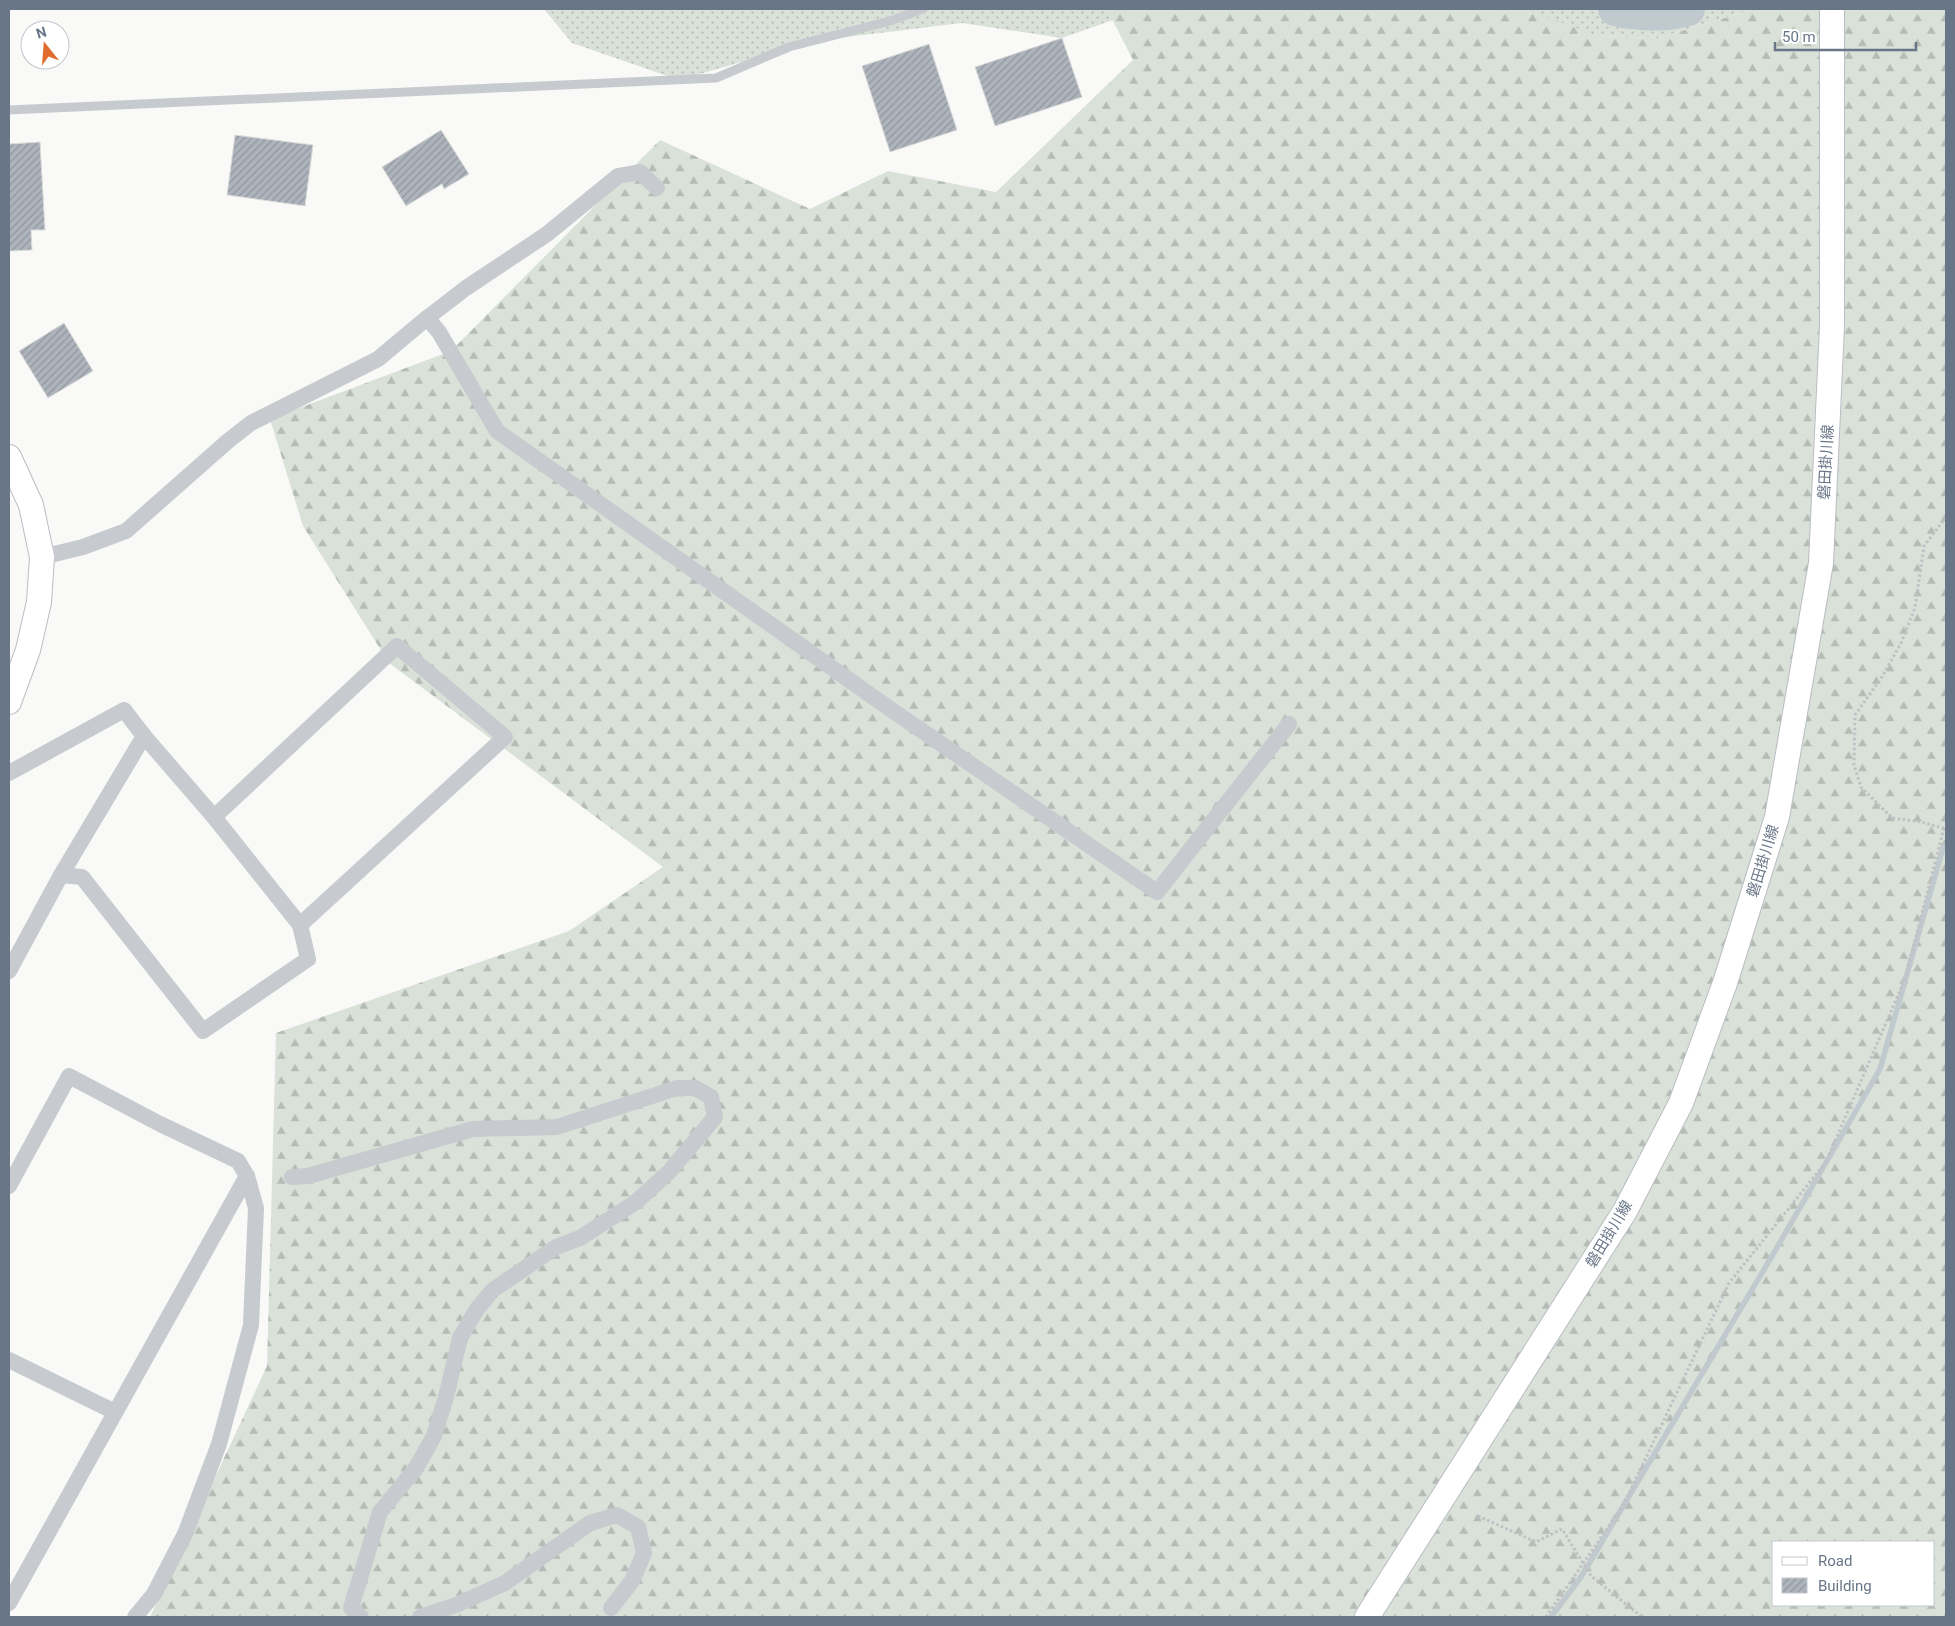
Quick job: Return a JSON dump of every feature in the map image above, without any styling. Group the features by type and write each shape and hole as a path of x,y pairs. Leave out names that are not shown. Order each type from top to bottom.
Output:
{"main road":[{"name":"磐田掛川線","path":"1366,1617 1625,1211 1681,1102 1725,984 1777,817 1821,563 1832,326 1832,9"},
{"path":"9,457 31,505 42,557 39,602 28,650 9,702"}],"street":[{"path":"42,557 83,547 126,531 251,423 378,359 466,288 547,234 618,176 640,172 657,188"},
{"path":"427,318 440,332 497,431 883,704 1157,892 1290,724"},
{"path":"214,817 398,646 504,737 300,925"},
{"path":"9,774 124,710 214,817 300,925 308,959 202,1031 82,877 61,875"},
{"path":"9,971 61,875 144,736"},
{"path":"9,1186 69,1076 160,1124 238,1161 247,1176 256,1208 251,1325 219,1444 185,1534 154,1594 135,1617"},
{"path":"292,1177 308,1176 473,1128 558,1127 677,1088 695,1088 711,1097 715,1117 669,1172 636,1202 580,1238 556,1247 493,1290 476,1309 460,1338 446,1397 434,1436 416,1468 380,1512 351,1608 361,1617"},
{"path":"9,1603 247,1176"},
{"path":"9,1360 115,1412"},
{"path":"420,1617 456,1605 505,1583 590,1523 617,1515 638,1527 644,1553 632,1581 611,1608"}],"lane":[{"path":"9,110 716,78 789,48 890,21 923,9"}],"path":[{"path":"1546,1617 1623,1506 1729,1283 1826,1162 1906,980 1945,829 1922,822 1892,818 1861,787 1854,765 1855,716 1882,677 1901,643 1915,608 1924,546 1946,517"},
{"path":"1478,1516 1536,1542 1562,1529 1591,1576 1642,1617"}],"green space":[{"path":"544,9 1107,9 1113,20 1062,38 962,23 814,41 679,80 572,43"},
{"path":"1107,9 1526,9 1598,36 1658,38 1755,9 1946,9 1946,1617 150,1617 267,1366 276,1033 569,931 663,867 389,663 303,526 270,419 451,351 660,140 810,209 888,171 996,192 1133,60"},
{"path":"1510,9 1755,9 1658,38 1598,36"}],"building":[{"path":"1062,38 1082,97 995,126 975,67"},
{"path":"929,44 957,130 890,152 862,66"},
{"path":"441,130 469,174 444,189 442,184 406,206 382,167"},
{"path":"235,135 313,145 305,206 227,195"},
{"path":"40,142 45,230 31,230 32,250 9,251 9,144"},
{"path":"64,323 93,371 48,398 19,351"}],"waterway":[{"path":"1615,9 1652,14 1671,13 1688,9"},
{"path":"1551,1617 1581,1577 1775,1251 1880,1069 1943,848 1946,846"}]}
